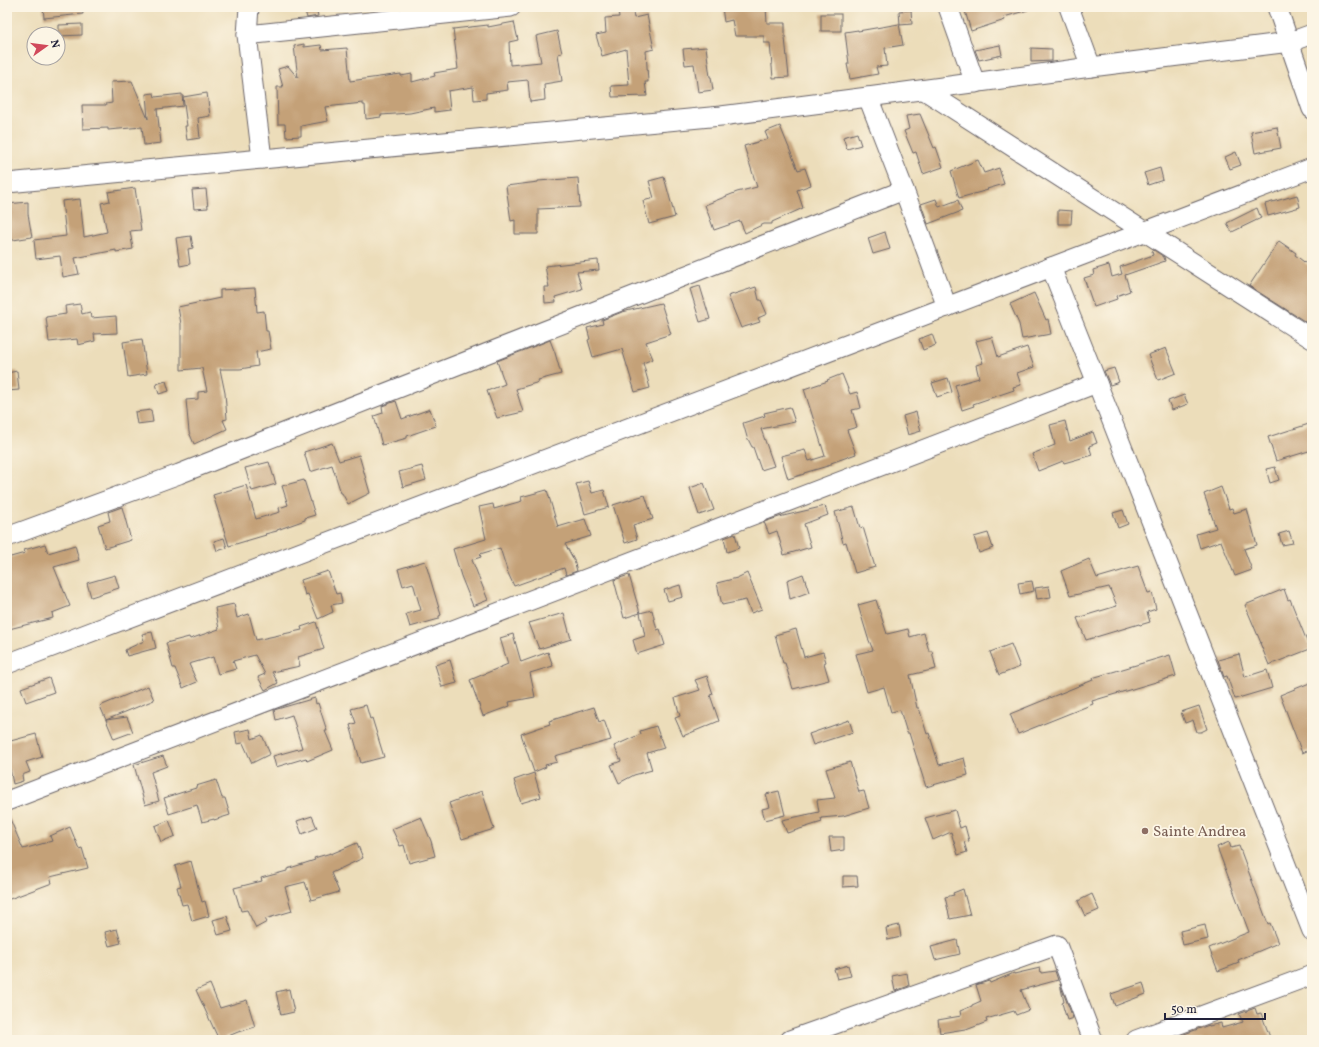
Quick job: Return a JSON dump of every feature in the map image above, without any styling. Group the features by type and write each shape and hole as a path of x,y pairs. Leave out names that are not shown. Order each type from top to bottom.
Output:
{"street":[{"path":"249,7 247,34 262,159"},
{"path":"247,34 511,7"},
{"path":"948,7 975,83"},
{"path":"1069,7 1091,67"},
{"path":"1277,7 1312,109"},
{"path":"7,183 721,116 1290,42 1312,34"},
{"path":"924,90 1312,339"},
{"path":"868,97 947,307"},
{"path":"7,664 1312,168"},
{"path":"7,537 179,474 904,190"},
{"path":"1051,267 1312,931"},
{"path":"7,801 1097,383"},
{"path":"790,1040 1057,945 1093,1040"},
{"path":"1136,1040 1312,975"}],"building":[{"path":"43,7 82,7 83,14 44,18"},
{"path":"304,7 316,7 318,16 307,18"},
{"path":"632,7 634,18 647,15 654,49 646,51 648,82 645,82 647,96 612,97 611,86 629,85 626,49 602,56 596,35 606,33 605,18 619,17 618,10"},
{"path":"722,7 766,7 767,23 785,23 789,77 773,78 770,43 764,43 764,36 735,36 732,20 724,22"},
{"path":"977,7 1028,7 1028,10 1004,17 1005,20 971,31 965,11"},
{"path":"911,10 912,24 900,25 899,11"},
{"path":"821,14 841,14 841,31 821,31"},
{"path":"514,22 518,40 509,42 510,65 541,62 536,36 557,31 562,53 558,54 562,81 544,84 545,100 530,102 528,80 507,82 508,90 486,93 486,99 474,100 473,87 448,91 450,110 434,112 434,108 410,113 381,115 381,117 366,119 365,105 363,105 363,103 325,107 328,121 301,126 301,136 286,137 285,124 278,124 277,87 283,87 278,69 288,66 298,78 294,46 304,44 304,47 321,45 322,50 347,48 350,81 401,74 401,76 412,74 412,82 435,76 434,73 458,69 453,29 488,25 488,27"},
{"path":"82,24 82,35 66,36 66,26 59,25"},
{"path":"899,24 903,45 885,48 887,66 876,67 878,74 850,79 847,64 849,64 845,32"},
{"path":"1000,45 1002,55 979,60 975,50"},
{"path":"706,47 713,90 698,92 694,64 685,65 683,49"},
{"path":"1031,48 1052,49 1052,61 1031,62"},
{"path":"132,81 148,119 146,94 154,93 155,97 182,94 183,106 157,109 161,143 144,145 142,127 108,130 108,128 83,129 82,105 106,105 112,103 111,82"},
{"path":"207,93 210,116 198,118 200,138 187,140 185,126 187,126 183,97"},
{"path":"920,114 934,148 936,147 943,167 923,174 916,152 913,153 904,131 909,129 906,116"},
{"path":"780,126 798,170 805,168 811,185 797,190 803,208 772,222 772,224 764,224 745,233 740,221 714,230 705,205 737,192 757,187 744,146 768,139 765,132"},
{"path":"1277,127 1281,148 1255,153 1251,132"},
{"path":"857,133 861,145 847,149 843,137"},
{"path":"1236,152 1241,165 1230,169 1225,157"},
{"path":"978,160 984,173 999,168 1004,184 959,198 951,171"},
{"path":"1160,168 1163,180 1148,185 1144,173"},
{"path":"664,177 675,217 649,224 643,201 654,198 649,181"},
{"path":"578,178 580,207 538,209 538,234 515,234 515,220 511,221 506,186 538,181"},
{"path":"135,188 141,230 130,231 133,249 116,252 116,250 75,258 79,274 63,277 60,256 36,259 34,240 66,236 62,201 80,199 84,237 107,232 101,203 110,201 108,192"},
{"path":"206,189 208,208 194,209 192,190"},
{"path":"1297,195 1300,207 1268,216 1265,204"},
{"path":"936,199 939,207 958,200 962,211 928,224 921,204"},
{"path":"28,202 28,214 32,237 7,241 7,222 9,222 7,204"},
{"path":"1257,208 1261,218 1232,232 1227,223"},
{"path":"1058,210 1072,211 1071,224 1058,224"},
{"path":"885,232 890,249 873,254 868,238"},
{"path":"191,236 193,248 188,249 190,264 180,266 176,238"},
{"path":"1279,241 1296,253 1295,255 1312,268 1312,326 1249,286"},
{"path":"1154,250 1164,257 1165,261 1125,275 1130,291 1116,296 1117,299 1094,307 1084,278 1094,275 1093,270 1109,265 1112,277 1122,274 1120,267 1153,255 1152,251"},
{"path":"598,260 599,270 577,272 582,289 555,297 556,302 545,303 544,287 549,287 545,266"},
{"path":"700,286 710,319 700,322 690,289"},
{"path":"756,287 759,300 761,300 767,314 758,318 760,322 741,328 728,296"},
{"path":"255,288 257,312 264,311 266,331 268,331 271,349 256,352 258,366 240,369 220,369 225,393 227,419 223,420 227,429 194,444 189,432 186,400 198,399 198,392 207,391 202,368 181,370 181,324 178,307 220,298 220,290"},
{"path":"1034,293 1046,320 1048,319 1051,334 1022,339 1019,324 1010,304"},
{"path":"661,303 671,334 646,342 653,359 643,363 650,388 635,392 622,349 593,357 588,340 590,339 587,328 603,324 602,320 622,312"},
{"path":"80,304 82,314 90,312 91,318 116,316 117,333 94,334 95,341 78,345 77,339 49,342 46,317 66,314 65,306"},
{"path":"932,334 936,345 923,350 919,339"},
{"path":"992,337 998,357 1027,347 1034,367 1017,373 1021,385 1013,387 1014,390 973,404 974,406 962,410 955,385 979,378 976,365 983,363 976,341"},
{"path":"142,339 147,374 128,377 123,342"},
{"path":"550,340 561,374 538,380 539,382 516,389 523,412 497,418 487,391 505,384 497,361"},
{"path":"1166,348 1176,373 1158,380 1148,355"},
{"path":"1114,368 1119,382 1110,385 1104,371"},
{"path":"17,371 19,390 7,391 7,373"},
{"path":"842,374 850,394 857,392 861,408 852,410 857,427 847,430 856,454 831,463 831,465 788,479 781,456 805,450 809,461 825,456 804,389 828,381 827,380"},
{"path":"948,378 952,392 937,397 932,383"},
{"path":"166,381 169,391 159,394 156,384"},
{"path":"1184,395 1188,404 1172,410 1168,401"},
{"path":"396,401 402,419 430,409 436,426 407,436 407,438 382,445 374,416 383,413 382,406"},
{"path":"790,407 795,422 761,429 774,466 761,470 753,447 747,437 743,423 765,416 764,413"},
{"path":"151,410 153,422 137,424 135,412"},
{"path":"916,412 921,431 908,435 903,416"},
{"path":"1065,421 1070,441 1093,432 1097,443 1089,446 1092,455 1064,463 1063,461 1038,471 1032,454 1055,445 1050,425"},
{"path":"1312,423 1312,450 1276,461 1268,437"},
{"path":"332,443 339,461 359,455 370,493 348,504 341,493 332,465 310,472 304,452"},
{"path":"269,462 276,484 252,491 245,468"},
{"path":"422,466 426,480 403,487 399,472"},
{"path":"1275,467 1279,480 1270,483 1266,469"},
{"path":"304,480 315,515 277,531 265,534 266,535 229,546 213,495 246,485 256,519 280,512 279,508 288,505 282,486"},
{"path":"588,481 592,493 604,490 609,507 585,514 576,484"},
{"path":"704,483 714,510 699,515 690,488"},
{"path":"1221,487 1229,509 1232,508 1234,513 1247,509 1257,545 1244,549 1252,570 1235,576 1221,541 1200,548 1196,534 1216,528 1204,494"},
{"path":"547,490 558,527 585,519 591,536 565,544 574,560 577,571 566,575 564,568 514,586 500,548 480,554 481,557 472,560 488,600 473,606 461,576 453,549 486,539 479,507 493,504 494,509 522,501 521,497"},
{"path":"645,495 653,519 633,525 637,539 625,543 613,505"},
{"path":"825,506 828,515 804,524 811,547 784,555 777,531 769,534 764,522"},
{"path":"122,507 131,540 105,548 98,525 110,521 108,512"},
{"path":"854,507 860,528 863,527 875,567 855,573 846,542 843,543 835,512"},
{"path":"1123,510 1128,524 1118,528 1113,513"},
{"path":"1289,531 1293,543 1282,545 1279,534"},
{"path":"988,533 993,548 979,553 974,537"},
{"path":"735,534 739,548 727,552 724,538"},
{"path":"224,538 227,548 217,551 214,541"},
{"path":"45,544 48,553 75,545 79,560 54,567 70,606 52,613 53,618 9,629 7,621 7,558 25,553 24,550"},
{"path":"1089,559 1097,578 1138,566 1148,593 1152,592 1156,609 1147,612 1150,622 1086,640 1077,618 1117,606 1109,587 1070,596 1061,571"},
{"path":"425,561 441,615 439,616 439,619 410,627 406,614 421,610 413,583 403,586 398,569"},
{"path":"328,571 336,594 340,593 342,603 331,605 333,612 318,619 308,594 305,595 301,580"},
{"path":"747,573 762,609 751,613 746,600 722,605 717,583 737,578"},
{"path":"803,574 809,592 790,599 787,580"},
{"path":"115,575 119,588 91,597 87,583"},
{"path":"629,575 640,613 624,618 614,580"},
{"path":"1032,581 1034,591 1020,594 1018,583"},
{"path":"680,585 683,597 668,601 664,590"},
{"path":"1049,586 1051,597 1037,599 1035,588"},
{"path":"1284,589 1288,600 1290,599 1310,649 1269,665 1245,605"},
{"path":"876,600 887,634 908,629 910,637 924,633 929,651 932,651 936,669 910,675 917,708 919,708 927,734 929,733 939,765 964,758 968,775 926,787 900,710 891,712 884,687 867,692 856,654 873,650 858,605"},
{"path":"234,604 237,618 249,614 256,640 302,630 301,627 316,622 324,649 298,657 300,666 272,672 278,683 265,690 258,677 265,674 255,655 233,661 236,669 218,674 213,657 189,664 197,682 183,688 175,668 173,668 166,643 189,637 190,639 219,629 215,608"},
{"path":"652,610 657,630 660,629 665,645 637,654 633,640 645,636 640,613"},
{"path":"564,613 571,639 539,649 529,623"},
{"path":"796,629 804,657 823,652 826,662 824,663 829,680 793,689 785,663 783,663 775,635"},
{"path":"152,632 156,648 127,656 125,650 144,641 142,634"},
{"path":"513,634 521,662 548,652 553,666 530,673 535,697 509,702 510,706 483,716 470,680 508,664 500,638"},
{"path":"1011,644 1020,667 999,675 990,652"},
{"path":"1239,654 1245,677 1267,670 1272,688 1235,699 1227,676 1224,677 1218,660"},
{"path":"1170,655 1176,676 1092,701 1093,704 1018,734 1010,714 1093,680 1092,678"},
{"path":"450,660 457,683 442,687 435,665"},
{"path":"707,676 713,694 710,695 719,721 683,736 675,718 680,716 675,698 700,690 695,680"},
{"path":"49,678 54,692 26,702 21,688"},
{"path":"1312,682 1312,749 1302,753 1280,695"},
{"path":"148,686 154,700 106,720 100,706"},
{"path":"315,698 327,731 325,731 333,750 307,761 306,758 276,767 273,756 302,748 292,715 276,720 274,710"},
{"path":"366,705 370,719 372,718 384,757 361,763 350,725 356,723 351,709"},
{"path":"1199,706 1207,729 1197,732 1193,720 1185,723 1181,712"},
{"path":"594,707 599,722 604,720 611,740 555,756 557,762 545,765 546,767 534,772 521,734 550,724 549,721"},
{"path":"127,717 133,732 114,739 106,720"},
{"path":"849,720 853,732 813,745 809,734"},
{"path":"656,726 664,748 647,753 652,770 634,775 619,783 611,765 621,761 614,746 641,734 640,731"},
{"path":"250,729 252,739 262,735 270,754 252,763 243,743 237,744 235,732"},
{"path":"36,734 42,757 26,762 30,772 22,775 23,781 13,784 10,769 7,771 7,742"},
{"path":"163,756 167,766 151,772 159,801 145,805 134,765"},
{"path":"850,762 859,792 864,791 869,808 843,816 821,818 822,822 787,833 782,820 819,812 817,800 835,798 826,769"},
{"path":"534,773 541,797 521,803 514,780"},
{"path":"216,780 222,798 225,798 230,815 202,822 197,805 169,814 164,798"},
{"path":"482,791 494,829 462,839 449,803"},
{"path":"779,791 785,815 765,820 762,809 770,807 766,794"},
{"path":"955,810 960,828 965,826 969,841 964,842 967,852 958,855 951,832 933,840 925,818"},
{"path":"7,812 23,849 52,841 50,836 70,827 79,849 82,848 88,868 50,877 52,883 7,900"},
{"path":"312,816 317,828 302,834 297,821"},
{"path":"421,817 431,841 435,856 409,863 404,845 400,846 392,829"},
{"path":"169,820 175,836 161,842 155,826"},
{"path":"829,837 844,837 844,850 831,852"},
{"path":"1229,842 1231,848 1239,846 1268,924 1270,923 1278,943 1238,960 1239,963 1218,971 1209,948 1249,932 1217,847"},
{"path":"357,843 363,858 331,873 339,892 311,900 305,882 285,887 292,911 265,919 267,922 256,928 247,910 241,911 234,888 262,881 261,878 287,871 287,869 315,860 314,858 331,854"},
{"path":"191,861 202,902 205,901 209,916 192,921 187,904 182,905 177,887 181,886 175,866"},
{"path":"843,876 857,876 858,886 843,887"},
{"path":"963,889 970,915 950,919 945,897 954,895 953,893"},
{"path":"1092,894 1099,910 1085,916 1078,901"},
{"path":"227,916 232,931 218,935 213,920"},
{"path":"899,925 901,937 888,940 886,928"},
{"path":"1205,925 1208,939 1183,945 1180,931"},
{"path":"117,929 121,943 109,946 105,932"},
{"path":"957,940 960,954 935,960 931,947"},
{"path":"848,965 851,976 837,979 834,969"},
{"path":"1040,968 1041,973 1055,971 1058,980 1021,990 1029,1010 1016,1015 1014,1011 986,1019 987,1022 966,1030 940,1033 938,1020 961,1016 960,1011 981,1001 976,985 989,981 990,983 1014,973"},
{"path":"907,973 909,986 895,991 892,976"},
{"path":"1143,983 1146,994 1115,1006 1111,994"},
{"path":"210,984 220,1008 247,1000 255,1027 219,1040 196,990"},
{"path":"1060,984 1073,1018 1067,1020 1062,1003 1064,1002"},
{"path":"289,989 294,1012 281,1015 276,992"},
{"path":"1255,1008 1257,1014 1261,1013 1271,1040 1168,1040 1209,1025 1221,1023 1222,1028 1243,1022 1239,1014"}],"place":[{"name":"Sainte Andrea","path":"1145,831"}]}
